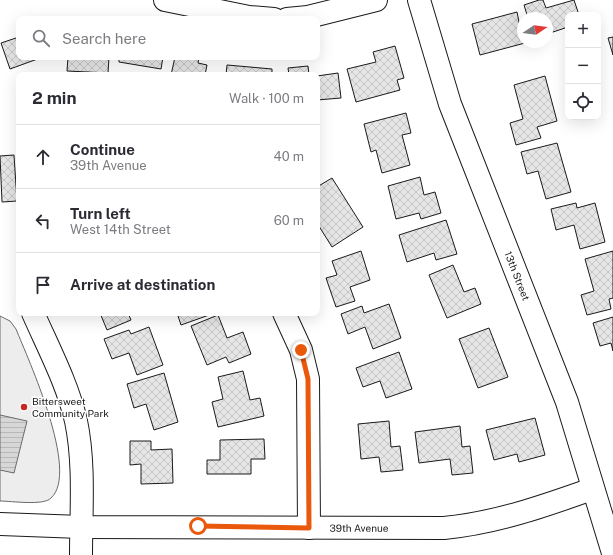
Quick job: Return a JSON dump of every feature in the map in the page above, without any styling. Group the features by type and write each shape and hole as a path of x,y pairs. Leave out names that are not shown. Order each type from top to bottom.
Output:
{"street":[{"path":"165,0 244,16"},
{"path":"312,16 376,0"},
{"name":"13th Street","path":"419,0 450,104 567,402 592,489 613,552"},
{"path":"34,316 67,393 76,420 81,461 81,555"},
{"path":"285,316 301,350 308,379 309,528"},
{"name":"39th Avenue","path":"0,524 81,527 198,526 444,528 469,526 526,512 592,489"}],"shaded area":[{"name":"Bittersweet Community Park","path":"0,316 10,321 16,329 40,389 56,441 59,465 58,485 51,498 42,502 0,501"},
{"path":"0,415 27,421 14,473 0,470"}],"building":[{"path":"543,0 546,8 574,0 578,12 565,12 565,28 553,32 553,12 526,12 524,5"},
{"path":"517,12 517,45 480,55 472,24"},
{"path":"613,37 613,55 608,38"},
{"path":"16,38 16,60 35,60 10,69 1,43"},
{"path":"395,46 404,78 397,80 400,90 356,102 347,69 376,62 373,52"},
{"path":"68,60 109,60 108,72 67,71"},
{"path":"119,60 162,60 161,69 119,62"},
{"path":"174,60 198,60 198,63 207,65 206,72 172,72"},
{"path":"227,65 272,69 272,72 226,72"},
{"path":"308,66 309,72 289,72 288,68"},
{"path":"338,73 341,98 320,100 320,76"},
{"path":"545,76 557,121 537,127 541,138 516,145 510,123 523,119 514,85"},
{"path":"406,113 411,133 402,135 410,165 382,173 376,150 371,152 364,124"},
{"path":"557,143 571,192 546,199 538,171 527,174 521,152"},
{"path":"14,155 16,201 2,202 0,156"},
{"path":"420,177 424,195 435,192 441,213 421,219 419,213 396,219 388,186"},
{"path":"332,178 363,227 332,247 320,228 320,185"},
{"path":"576,203 577,208 595,203 605,242 580,249 574,225 556,230 551,209"},
{"path":"446,220 457,254 436,260 434,253 407,262 399,235"},
{"path":"361,251 370,280 350,287 355,301 336,307 326,278 337,275 332,261"},
{"path":"613,251 613,298 609,299 611,309 587,315 581,295 594,291 585,259"},
{"path":"453,265 464,292 475,288 481,304 447,318 429,275"},
{"path":"389,304 401,338 373,349 365,327 348,334 341,314 362,306 364,313"},
{"path":"101,316 129,316 131,320 107,330"},
{"path":"178,316 206,316 181,325"},
{"path":"218,316 227,338 243,332 251,354 229,363 226,357 207,365 191,326"},
{"path":"613,317 613,351 611,343 600,346 593,323"},
{"path":"149,327 163,365 137,375 129,353 112,359 104,339 129,330 131,334"},
{"path":"489,328 508,377 478,388 459,339"},
{"path":"399,352 412,389 386,398 380,381 363,387 356,368"},
{"path":"243,371 250,400 260,398 264,416 218,427 212,402 223,399 218,377"},
{"path":"164,373 178,422 154,430 146,404 134,408 127,384"},
{"path":"535,418 545,455 519,462 517,454 494,460 486,430"},
{"path":"389,421 391,447 400,446 403,470 381,472 379,457 361,459 358,424"},
{"path":"460,426 462,447 470,446 473,473 452,475 450,459 419,463 415,432"},
{"path":"264,439 265,459 251,459 251,474 207,474 207,460 220,460 220,440"},
{"path":"130,441 151,441 151,450 172,449 173,483 141,484 141,464 130,465"}],"place":[{"name":"Bittersweet Community Park","path":"24,407"}],"route":[{"path":"198,526 309,528 308,379 301,350"}]}
